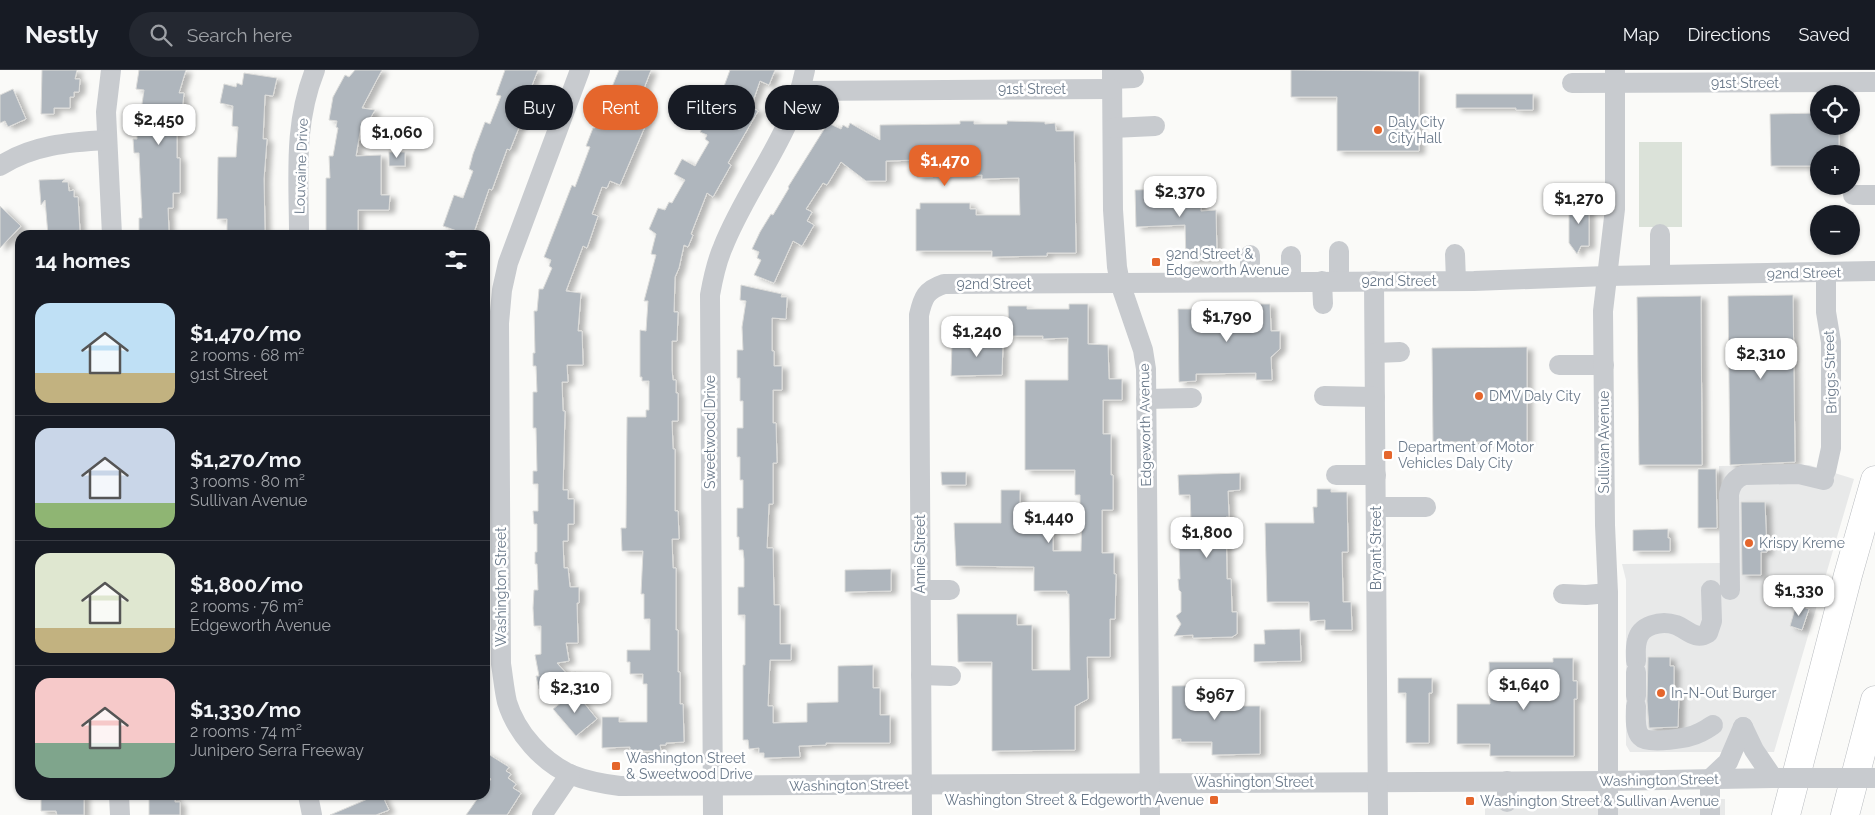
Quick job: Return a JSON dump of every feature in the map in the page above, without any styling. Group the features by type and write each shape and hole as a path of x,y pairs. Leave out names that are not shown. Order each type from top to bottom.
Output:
{"highway":[{"path":"1786,815 1850,568 1875,480"},
{"path":"1776,815 1826,660"},
{"path":"1845,815 1875,700"}],"street":[{"path":"111,70 106,112 106,140 112,230"},
{"name":"Louvaine Drive","path":"299,230 298,149 301,119 307,91 315,70"},
{"name":"Washington Street","path":"580,70 508,262 502,290 499,323 501,654 504,684 508,703 524,735 538,751 570,774 587,780 620,786 1875,778"},
{"name":"Sweetwood Drive","path":"802,85 805,70"},
{"name":"91st Street","path":"1572,84 1615,77 1875,82"},
{"name":"Sullivan Avenue","path":"1608,815 1608,593 1605,525 1603,310 1614,231 1615,77"},
{"name":"91st Street","path":"839,90 1134,78"},
{"name":"Edgeworth Avenue","path":"1112,79 1115,250 1120,283 1143,350 1146,369 1157,658 1150,815"},
{"path":"1113,128 1155,126"},
{"name":"Sweetwood Drive","path":"713,815 710,295 715,269 723,246 785,130"},
{"path":"0,166 25,153 48,146 106,140"},
{"path":"1860,195 1875,195"},
{"path":"1660,234 1660,275"},
{"path":"1323,304 1339,251"},
{"path":"1455,254 1456,281"},
{"path":"1250,255 1250,282"},
{"path":"1291,256 1291,281"},
{"name":"92nd Street","path":"926,294 933,288 944,284 1456,281 1875,271"},
{"name":"Briggs Street","path":"1713,725 1693,736 1667,740 1645,740 1641,738 1637,730 1637,640 1641,632 1651,626 1669,624 1681,627 1692,635 1700,636 1708,633 1720,590 1729,494 1733,482 1737,478 1753,475 1825,475 1831,448 1831,342 1826,312 1826,272"},
{"name":"Bryant Street","path":"1374,281 1378,815"},
{"name":"Annie Street","path":"922,815 919,315 921,304 926,294"},
{"path":"1375,353 1400,352"},
{"path":"1559,365 1604,365"},
{"path":"1324,396 1375,397"},
{"path":"1146,399 1192,398"},
{"path":"1336,476 1376,475"},
{"path":"1376,507 1426,507"},
{"path":"920,590 950,590"},
{"path":"1563,594 1586,595 1608,593"},
{"path":"921,674 950,676"},
{"path":"1710,815 1710,779 1728,762 1743,727 1754,750 1773,778"},
{"path":"542,815 570,774"},
{"path":"1507,781 1508,802"},
{"path":"119,800 120,815"},
{"path":"309,800 312,815"}],"shaded area":[{"path":"1639,142 1682,142 1682,227 1639,227"},
{"path":"1809,465 1854,479 1774,752 1630,752 1626,745 1626,580 1622,564 1721,563 1719,466"},
{"path":"1725,799 1725,815 1485,815 1485,800"}],"building":[{"path":"42,70 77,70 75,79 80,79 79,92 74,92 74,97 70,97 70,108 54,108 54,114 41,114"},
{"path":"139,70 186,70 179,93 184,93 182,111 177,111 177,158 180,158 180,193 173,193 173,208 168,208 169,230 139,230 139,218 142,218 139,153 134,153 133,139 137,139 137,118 140,118 144,90 136,89"},
{"path":"355,70 382,70 362,108 375,110 368,122 362,121 356,156 381,155 381,195 390,195 389,210 358,210 358,230 326,230 326,178 330,178 329,156 333,156 338,128 336,127 337,121 329,120 333,97 345,75 349,77"},
{"path":"505,70 538,70 532,85 505,85 505,130 518,130 510,150 507,149 492,190 489,189 475,230 454,230 443,226 454,195 463,198 473,171 469,169 473,154 485,122 490,124 501,96 496,95"},
{"path":"619,70 651,70 645,85 613,85"},
{"path":"730,70 775,70 769,85 760,81 755,95 755,85 724,85"},
{"name":"Daly City City Hall","path":"1291,70 1419,71 1419,151 1337,151 1337,97 1291,97"},
{"path":"244,73 277,78 273,96 265,95 263,139 267,139 264,179 265,230 227,230 227,219 217,219 218,157 236,157 238,127 232,126 233,106 220,103 224,84 236,87 237,83 242,85"},
{"path":"13,89 26,119 8,127 5,121 0,123 0,95"},
{"path":"1456,94 1533,94 1533,110 1516,110 1516,108 1456,108"},
{"path":"1810,113 1810,135 1839,135 1839,145 1810,145 1810,166 1771,166 1770,114"},
{"path":"960,121 974,121 974,124 1007,124 1007,121 1045,122 1045,124 1055,123 1056,131 1074,131 1076,253 1047,253 1047,256 992,257 992,251 916,251 916,209 920,209 920,203 970,203 970,209 976,209 976,215 1020,215 1019,178 982,179 982,175 917,177 917,160 886,161 886,181 866,181 841,162 827,185 823,183 806,209 812,212 807,221 814,225 802,246 793,241 774,283 754,275 761,260 757,258 759,252 752,249 760,232 771,214 773,215 824,130 839,130 843,125 848,128 850,123 880,140 880,125 960,124"},
{"path":"592,130 643,130 620,185 610,181 607,188 602,187 592,214 598,216 587,248 583,246 566,291 581,293 578,331 582,331 583,365 567,365 568,382 562,382 563,411 565,411 563,490 568,490 568,499 574,499 574,524 568,524 568,541 563,541 564,568 568,568 570,587 579,587 579,603 577,603 578,643 566,643 569,661 557,663 566,673 576,672 578,682 539,689 536,676 539,676 535,655 541,654 541,626 534,626 533,608 534,590 538,590 537,564 535,564 537,524 534,524 533,511 538,511 538,484 533,484 533,471 537,471 536,428 533,428 533,392 537,392 536,366 533,366 533,353 535,353 534,311 537,311 539,289 543,289 552,268 549,266 551,260 544,257 572,185 575,187 590,147 586,146"},
{"path":"701,130 747,130 728,163 731,165 713,197 707,193 688,247 684,245 675,277 674,312 678,312 677,341 672,341 672,370 673,380 676,380 676,393 678,393 678,421 672,421 673,449 675,449 675,511 678,511 679,539 672,539 673,568 676,568 676,630 678,630 678,672 680,672 680,704 683,704 684,742 660,745 661,751 630,751 630,747 602,748 602,717 619,717 619,722 647,722 647,684 643,684 643,674 630,674 630,662 627,662 627,650 650,650 650,619 644,619 644,594 641,594 643,551 622,551 621,528 626,528 627,417 646,417 646,410 649,410 649,381 642,381 642,377 640,377 640,330 646,331 648,301 644,301 656,255 651,254 656,234 649,229 658,208 665,210 669,202 672,203 685,180 674,174 682,159 695,166 709,142 705,139 707,135 700,132"},
{"path":"389,152 405,152 405,166 389,166"},
{"path":"65,179 62,182 68,182 69,191 74,190 74,197 78,197 80,230 48,230 45,200 41,205 39,180"},
{"path":"1201,188 1201,211 1216,210 1217,259 1186,260 1185,225 1136,227 1135,190"},
{"path":"1589,201 1589,246 1581,246 1577,254 1569,243 1569,203"},
{"path":"0,206 21,226 15,230 0,248"},
{"path":"741,285 782,294 781,297 787,297 786,319 772,318 774,366 782,366 782,390 773,390 773,423 776,423 777,463 773,463 773,504 769,504 767,548 773,548 774,605 780,605 780,644 791,644 791,660 770,660 768,706 773,706 773,723 807,722 807,703 838,702 838,666 873,665 873,688 880,688 880,715 890,715 890,743 826,743 826,745 799,746 800,757 764,758 764,753 759,753 759,748 749,749 748,740 743,740 745,615 738,615 738,587 744,587 744,559 743,550 739,550 739,537 737,537 737,508 743,508 743,480 740,480 740,457 737,457 737,428 743,428 743,401 740,401 740,378 737,378 737,350 743,350 742,327 746,301 740,300"},
{"path":"1793,295 1795,462 1730,465 1728,296"},
{"path":"1701,296 1702,465 1639,465 1637,297"},
{"path":"1069,304 1088,304 1088,344 1108,345 1109,379 1122,379 1122,400 1103,400 1103,434 1111,434 1113,510 1102,510 1102,553 1114,553 1114,574 1116,574 1115,619 1110,619 1110,657 1087,657 1088,699 1075,706 1075,750 992,751 992,662 958,662 957,614 1017,614 1017,625 1032,625 1032,670 1070,670 1069,594 1067,594 1067,591 1034,591 1034,567 956,566 954,523 1001,523 1001,490 1020,490 1020,521 1048,521 1048,531 1053,531 1053,551 1081,551 1082,510 1080,510 1080,495 1075,495 1075,470 1025,470 1025,380 1068,380 1068,338 1043,339 1043,336 1009,336 1008,306 1027,306 1027,309 1069,309"},
{"path":"1256,304 1270,304 1271,331 1280,331 1280,349 1271,357 1272,380 1256,380 1256,373 1196,374 1196,381 1179,382 1178,309 1196,309 1196,313 1256,312"},
{"path":"1003,341 1002,375 951,376 952,342"},
{"path":"1527,347 1527,442 1433,442 1432,348"},
{"path":"1698,469 1716,469 1717,528 1698,528"},
{"path":"941,472 966,472 966,485 942,485"},
{"path":"1240,473 1240,490 1228,491 1229,517 1226,517 1227,579 1231,579 1232,612 1237,612 1237,634 1232,637 1193,638 1193,635 1174,636 1181,624 1176,616 1181,612 1181,592 1178,579 1180,579 1179,547 1192,547 1190,495 1179,495 1178,475"},
{"path":"1317,489 1331,489 1331,492 1347,492 1348,552 1342,552 1343,602 1351,602 1352,630 1325,630 1325,620 1310,621 1309,602 1267,602 1265,523 1314,523 1313,507 1317,507"},
{"name":"Krispy Kreme","path":"1741,502 1765,502 1767,552 1761,552 1761,575 1742,575"},
{"path":"1668,529 1670,551 1633,551 1633,530"},
{"path":"891,569 891,591 845,592 845,570"},
{"path":"1796,605 1809,609 1802,630 1790,626"},
{"path":"1300,629 1301,661 1254,662 1254,644 1265,644 1264,630"},
{"name":"In-N-Out Burger","path":"1648,657 1670,657 1670,666 1674,666 1674,691 1679,691 1678,727 1649,728 1647,701"},
{"path":"1553,658 1573,658 1573,681 1577,681 1577,699 1574,699 1574,756 1490,756 1490,744 1457,744 1457,704 1490,704 1489,662 1553,662"},
{"path":"1398,678 1432,678 1432,693 1429,693 1429,743 1406,743 1406,693 1398,693"},
{"path":"1224,685 1224,706 1260,706 1260,754 1212,755 1212,742 1181,742 1181,739 1172,739 1172,686"},
{"path":"575,692 597,719 576,736 553,709"},
{"path":"490,755 509,767 506,771 511,774 508,778 516,784 513,788 521,793 507,815 466,815 476,800 490,800"},
{"path":"41,800 84,800 84,815 57,815 56,811 41,811"},
{"path":"149,800 175,800 175,802 180,802 180,815 149,815"},
{"path":"365,800 384,800 389,810 376,815 330,815"}],"place":[{"name":"Daly City City Hall","path":"1378,130"},
{"name":"92nd Street & Edgeworth Avenue","path":"1156,262"},
{"name":"DMV Daly City","path":"1479,396"},
{"name":"Department of Motor Vehicles Daly City","path":"1388,455"},
{"name":"Krispy Kreme","path":"1749,543"},
{"name":"In-N-Out Burger","path":"1661,693"},
{"name":"Washington Street & Sweetwood Drive","path":"616,766"},
{"name":"Washington Street & Edgeworth Avenue","path":"1214,800"},
{"name":"Washington Street & Sullivan Avenue","path":"1470,801"}]}
